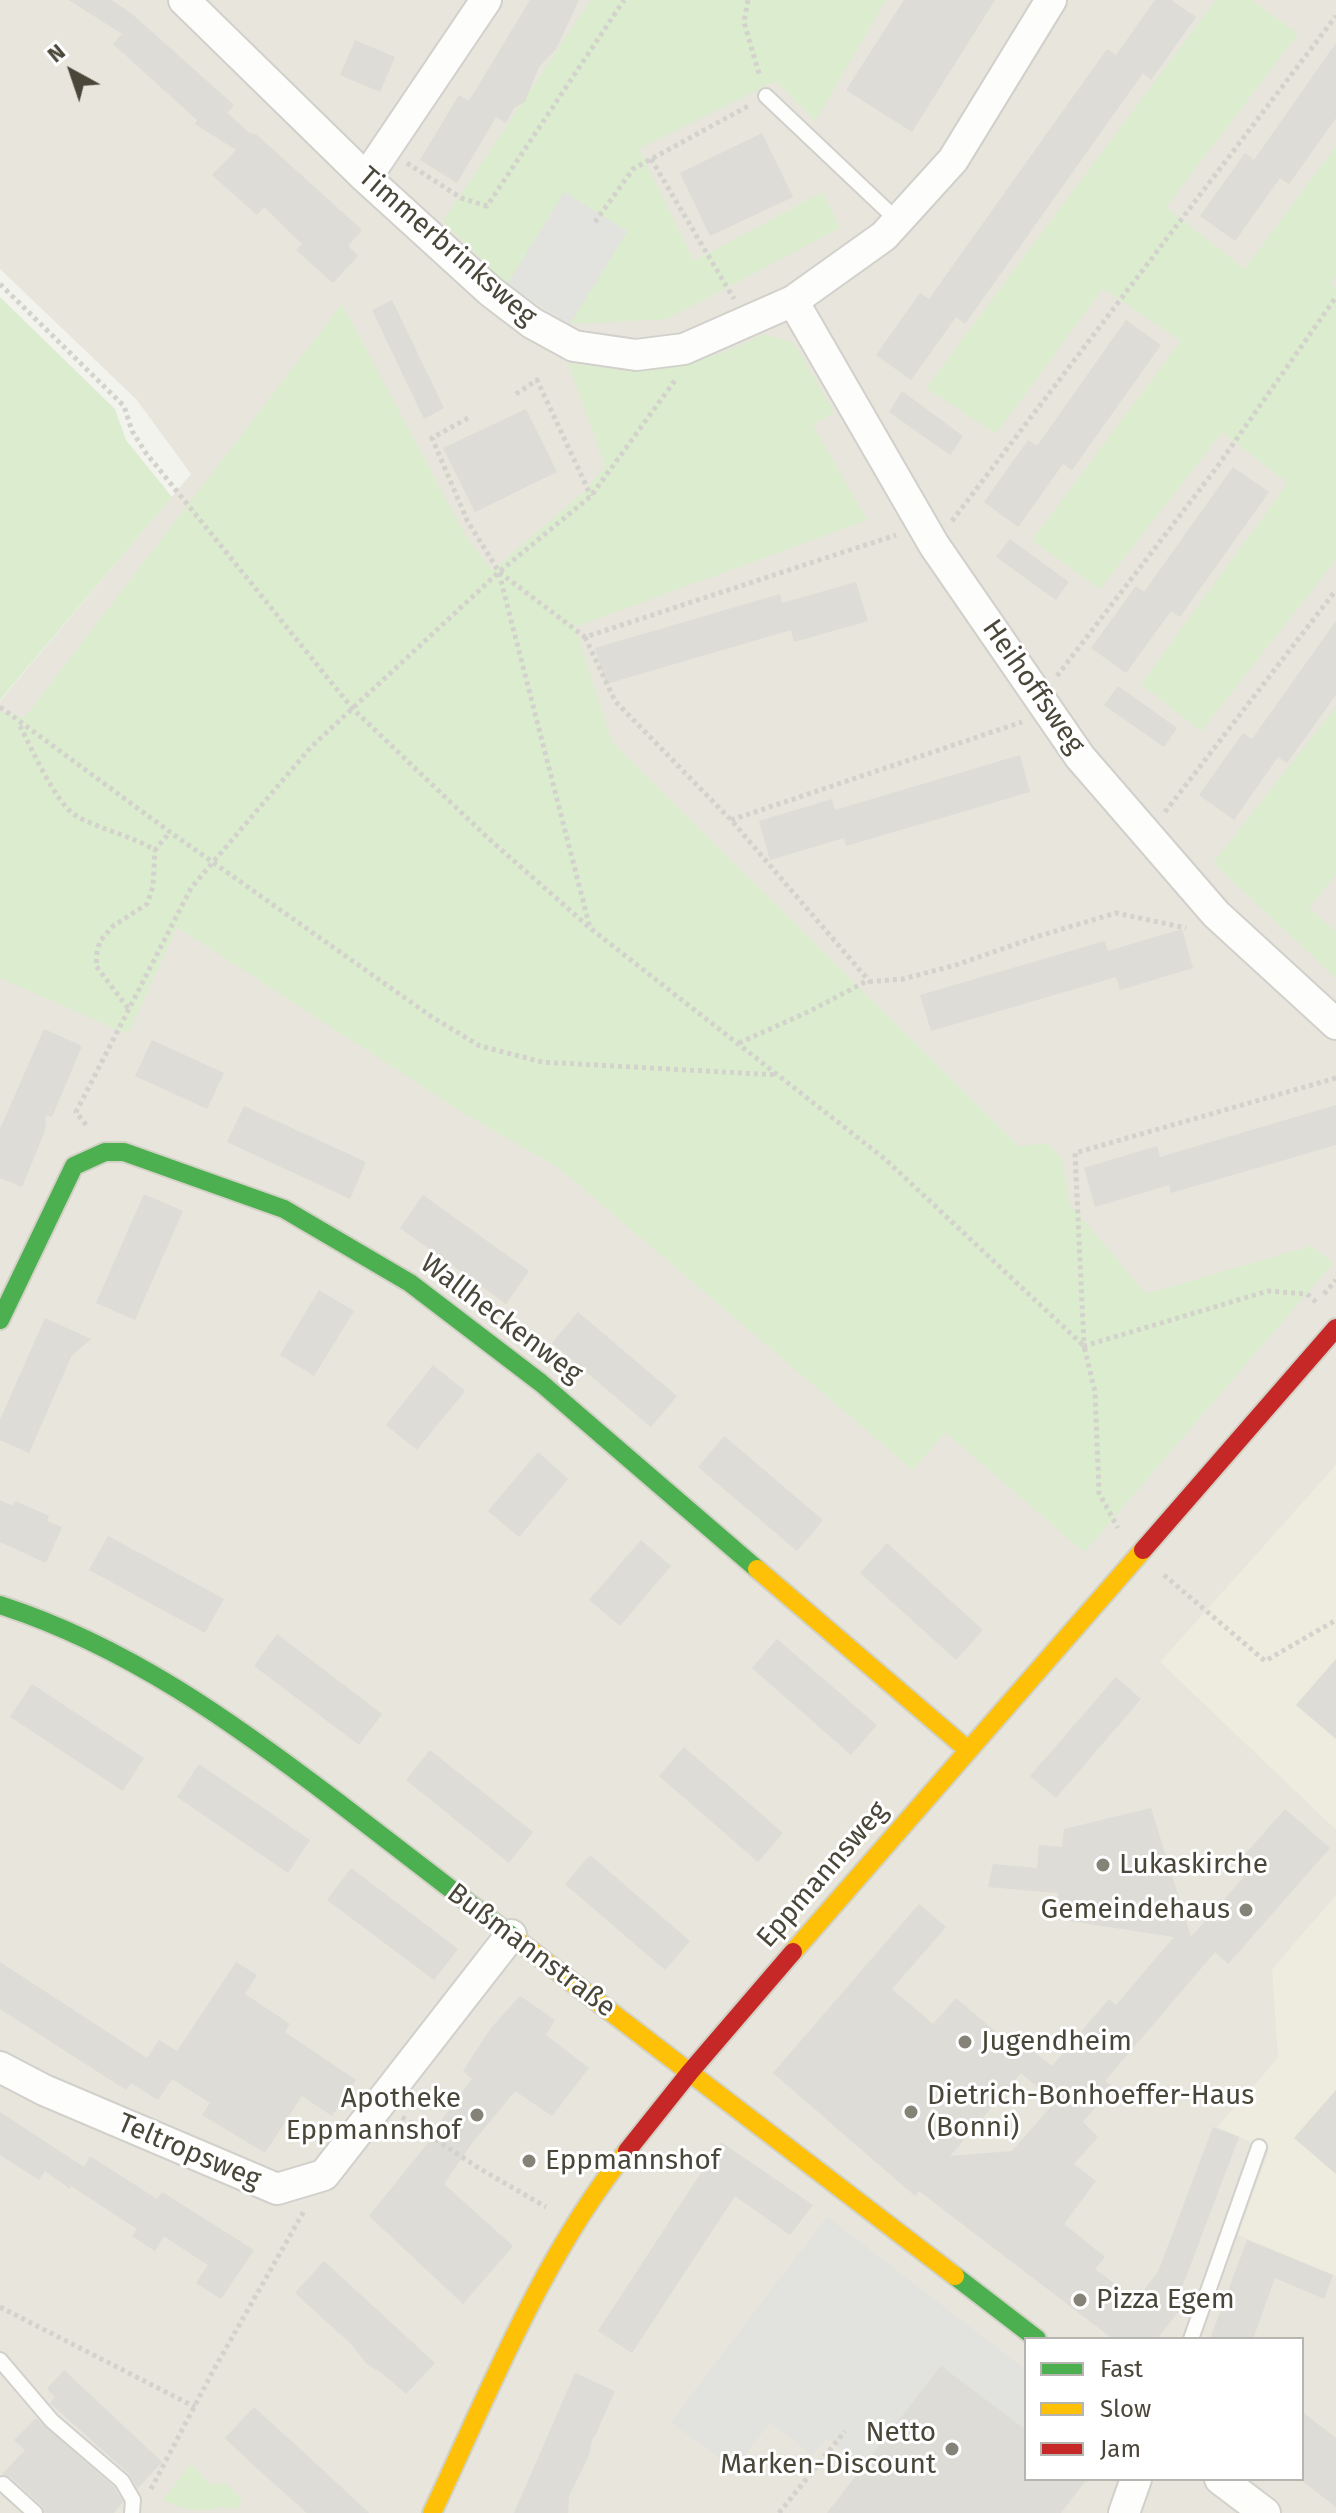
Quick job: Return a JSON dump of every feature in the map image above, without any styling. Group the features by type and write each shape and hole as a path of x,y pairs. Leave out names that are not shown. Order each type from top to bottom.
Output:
{"street":[{"path":"366,178 486,0"},
{"name":"Timmerbrinksweg","path":"186,1 366,178 490,291 532,323 574,346 636,355 684,349 793,301 884,236 953,160 1051,0"},
{"name":"Heihoffsweg","path":"793,301 929,535 1080,757 1216,914 1336,1024"},
{"path":"0,1320 74,1166 105,1152"},
{"name":"Wallheckenweg","path":"105,1152 124,1152 284,1209 410,1283 541,1383 968,1750"},
{"name":"Eppmannsweg","path":"432,2513 524,2317 596,2189 690,2072 1336,1328"},
{"name":"Bußmannstraße","path":"0,1605 45,1617 140,1663 246,1732 1034,2337"},
{"path":"324,2175 511,1935"},
{"name":"Teltropsweg","path":"0,2067 44,2090 277,2189 324,2175"},
{"path":"1124,2513 1135,2481"},
{"path":"1223,2481 1265,2513"}],"lane":[{"path":"766,96 898,221"},
{"path":"1192,2337 1259,2147"},
{"path":"0,2360 52,2421 122,2481 132,2506"},
{"path":"3,2484 35,2513"}],"path":[{"path":"386,149 461,198 487,206 624,0"},
{"path":"595,222 633,169 766,96 744,22 748,0"},
{"path":"585,637 929,535 1336,16"},
{"path":"651,159 748,321"},
{"path":"0,284 124,406 132,431 146,453 352,708 488,838 590,928 885,1159 1084,1346"},
{"path":"731,820 1045,705 1336,297"},
{"path":"105,1152 76,1112 191,888 311,747 499,572 591,496 687,364 684,349"},
{"path":"516,394 537,380 591,496"},
{"path":"468,418 432,438 467,520 499,572 590,928"},
{"path":"499,572 585,637 615,701 731,820 870,982"},
{"path":"1148,835 1336,590"},
{"path":"0,707 170,832 432,1017 480,1046 542,1062 779,1075"},
{"path":"17,722 58,797 74,815 155,850"},
{"path":"128,1008 96,966 97,952 100,941 113,926 147,904 153,886 155,850 170,832"},
{"path":"738,1043 810,1011 854,986 903,979 956,965 1116,913 1184,925 1190,932 1216,914"},
{"path":"1336,1078 1075,1153 1084,1346 1095,1392 1099,1493 1119,1530 1139,1554 1265,1661 1336,1620"},
{"path":"1084,1346 1268,1291 1307,1294 1326,1310"},
{"path":"1153,1586 1173,1563"},
{"path":"381,2103 477,2167 550,2210"},
{"path":"132,2506 151,2490 324,2175"},
{"path":"0,2307 195,2407"},
{"path":"779,2513 845,2431"}],"shaded area":[{"path":"0,0 1336,0 1336,2513 0,2513 0,701 191,474 136,399 0,269"},
{"path":"564,192 627,231 570,324 507,285"},
{"path":"1336,1465 1336,1830 1160,1662"},
{"path":"1336,1895 1336,2276 1238,2235 1269,2150 1217,2127 1278,2058 1272,1969"},
{"path":"827,2217 1024,2368 1024,2428 941,2366 865,2468 826,2438 812,2455 770,2422 734,2469 671,2422"}],"green space":[{"path":"591,0 886,0 815,121 776,81 639,149 694,261 823,192 840,228 667,319 570,324 627,231 564,193 507,285 443,221"},
{"path":"1216,0 1252,0 1298,34 1166,207 1245,269 1336,146 1336,275 1330,283 1336,288 1336,560 1201,731 1141,684 1288,483 1222,432 1100,589 1032,540 1181,341 1103,288 996,434 926,388"},
{"path":"0,297 115,409 126,440 172,497 0,700"},
{"path":"342,304 464,533 492,571 586,490 605,466 568,363 628,371 718,355 765,334 794,343 834,412 813,425 867,520 575,627 612,742 1019,1146 1047,1143 1062,1159 1070,1204 1146,1294 1311,1246 1333,1263 1084,1552 945,1432 913,1470 559,1168 465,1114 177,927 128,1034 0,978 0,712 25,717"},
{"path":"1336,707 1336,874 1309,908 1336,932 1336,978 1213,863"},
{"path":"191,2464 210,2485 225,2483 241,2498 236,2509 192,2510 163,2500"}],"building":[{"path":"69,0 111,0 132,14 234,105 227,113 250,133 257,135 362,230 348,246 358,256 333,283 296,250 302,244 264,207 257,215 212,175 236,150 195,124 197,120 113,44 122,34"},
{"path":"530,0 579,0 556,49 539,67 525,102 514,108 506,123 496,117 457,183 420,160 459,95 469,101"},
{"path":"904,0 995,0 912,132 846,90"},
{"path":"1155,0 1171,0 1196,17 1151,80 1143,73 965,324 956,317 911,380 876,355 920,293 929,299 1107,49 1116,55"},
{"path":"355,40 395,57 380,92 340,75"},
{"path":"1336,43 1336,118 1289,184 1280,178 1235,241 1200,216 1245,153 1254,160"},
{"path":"762,133 793,197 710,236 680,173"},
{"path":"392,300 444,408 424,419 372,310"},
{"path":"1126,320 1161,345 1072,470 1063,464 1018,527 984,502 1028,440 1037,446"},
{"path":"902,391 963,436 950,455 889,412"},
{"path":"526,409 557,472 475,512 443,448"},
{"path":"1233,467 1269,492 1180,617 1171,611 1126,673 1091,648 1136,586 1144,592"},
{"path":"1010,539 1069,582 1056,600 996,557"},
{"path":"856,582 868,621 794,642 791,630 606,684 595,648 780,594 782,603"},
{"path":"1336,621 1336,695 1287,763 1278,757 1234,820 1199,795 1243,733 1252,739"},
{"path":"1118,686 1177,728 1164,747 1104,705"},
{"path":"1020,755 1030,792 846,846 844,838 770,860 759,821 832,799 835,810"},
{"path":"1182,929 1193,968 1120,990 1116,977 931,1031 920,995 1105,941 1108,951"},
{"path":"44,1029 82,1046 52,1117 46,1115 45,1131 22,1187 0,1178 0,1129"},
{"path":"152,1040 224,1073 207,1109 135,1076"},
{"path":"1336,1105 1336,1145 1171,1193 1169,1185 1095,1207 1084,1168 1157,1146 1160,1157"},
{"path":"244,1106 366,1162 350,1199 227,1142"},
{"path":"144,1194 183,1211 135,1320 96,1303"},
{"path":"423,1195 529,1271 506,1304 400,1228"},
{"path":"319,1290 354,1311 314,1376 280,1355"},
{"path":"578,1312 677,1396 651,1427 552,1343"},
{"path":"45,1318 91,1339 72,1355 29,1453 0,1440 0,1420"},
{"path":"433,1365 465,1391 417,1450 386,1425"},
{"path":"724,1436 823,1520 797,1551 698,1467"},
{"path":"538,1452 568,1479 519,1537 488,1511"},
{"path":"0,1500 13,1506 15,1501 49,1516 47,1521 62,1527 46,1563 0,1542"},
{"path":"108,1536 224,1599 205,1633 89,1570"},
{"path":"641,1540 671,1566 620,1626 589,1600"},
{"path":"887,1543 983,1630 956,1660 860,1573"},
{"path":"277,1634 382,1714 359,1745 254,1666"},
{"path":"777,1639 877,1725 851,1755 752,1668"},
{"path":"1336,1659 1336,1739 1296,1705"},
{"path":"1116,1677 1141,1699 1056,1798 1030,1776"},
{"path":"32,1684 144,1758 123,1791 10,1717"},
{"path":"684,1747 783,1833 758,1862 659,1776"},
{"path":"430,1750 533,1832 509,1863 406,1780"},
{"path":"199,1764 310,1840 288,1873 177,1797"},
{"path":"1151,1808 1191,1937 1244,1877 1233,1868 1285,1809 1330,1848 1228,1964 1215,1952 1105,2081 1112,2086 1083,2122 1098,2137 1074,2164 1096,2181 1064,2224 1105,2257 1095,2269 1136,2300 1158,2272 1213,2127 1239,2137 1181,2290 1190,2297 1159,2337 1110,2337 919,2191 915,2196 773,2073 919,1904 946,1927 892,1989 933,2024 956,1998 1018,2051 1024,2044 1052,2066 1109,1999 1116,2005 1174,1937 1056,1919 1058,1893 988,1887 993,1864 1037,1868 1039,1845 1062,1847 1064,1829","holes":["1021,2073 1055,2102 1012,2151 950,2156"]},
{"path":"590,1855 690,1941 665,1970 565,1884"},
{"path":"351,1868 458,1949 434,1980 327,1900"},
{"path":"0,1962 147,2058 159,2040 177,2051 236,1962 257,1975 245,1994 290,2024 285,2032 356,2080 332,2116 302,2096 265,2153 202,2115 210,2103 172,2079 158,2100 131,2083 126,2090 0,2009"},
{"path":"520,1996 555,2020 546,2035 589,2068 552,2116 515,2091 472,2143 444,2184 513,2246 463,2304 369,2216 443,2124 440,2122 472,2079 463,2071 491,2028"},
{"path":"1336,2090 1336,2174 1294,2138"},
{"path":"0,2112 84,2167 90,2156 157,2199 162,2192 254,2250 221,2299 196,2283 208,2265 164,2236 155,2251 132,2236 137,2229 71,2186 70,2189 45,2171 39,2180 0,2155"},
{"path":"721,2142 813,2205 790,2235 735,2196 632,2353 598,2331"},
{"path":"1247,2240 1333,2275 1324,2299 1275,2278 1254,2337 1211,2337"},
{"path":"324,2261 435,2363 406,2394 367,2364 351,2344 295,2293"},
{"name":"Netto Marken-Discount","path":"941,2366 1024,2428 1024,2481 1085,2481 1061,2513 827,2513"},
{"path":"64,2370 162,2462 138,2488 128,2473 50,2403 55,2397 47,2389"},
{"path":"575,2373 615,2391 569,2496 568,2513 514,2513"},
{"path":"254,2407 369,2513 307,2513 252,2464 225,2438"},
{"path":"1304,2414 1336,2438 1336,2507 1302,2481"},
{"path":"36,2418 114,2487 123,2502 114,2513 45,2513 42,2506 10,2477 2,2474 25,2450 14,2440"}],"traffic: fast":[{"path":"0,1320 74,1166 105,1152 124,1152 284,1209 410,1283 541,1383 757,1569"},
{"path":"0,1605 92,1642 178,1689 260,1744 517,1940"},
{"path":"955,2276 1034,2337"}],"traffic: slow":[{"path":"793,1952 1143,1550"},
{"path":"757,1569 968,1750"},
{"path":"517,1940 955,2276"},
{"path":"432,2513 543,2279 597,2191 627,2151"}],"traffic: jam":[{"path":"1143,1550 1336,1328"},
{"path":"627,2151 793,1952"}],"place":[{"name":"Lukaskirche","path":"1103,1865"},
{"name":"Gemeindehaus","path":"1246,1910"},
{"name":"Jugendheim","path":"965,2042"},
{"name":"Dietrich-Bonhoeffer-Haus (Bonni)","path":"911,2112"},
{"name":"Apotheke Eppmannshof","path":"477,2115"},
{"name":"Eppmannshof","path":"529,2161"},
{"name":"Pizza Egem","path":"1080,2300"},
{"name":"Netto Marken-Discount","path":"952,2449"}]}
